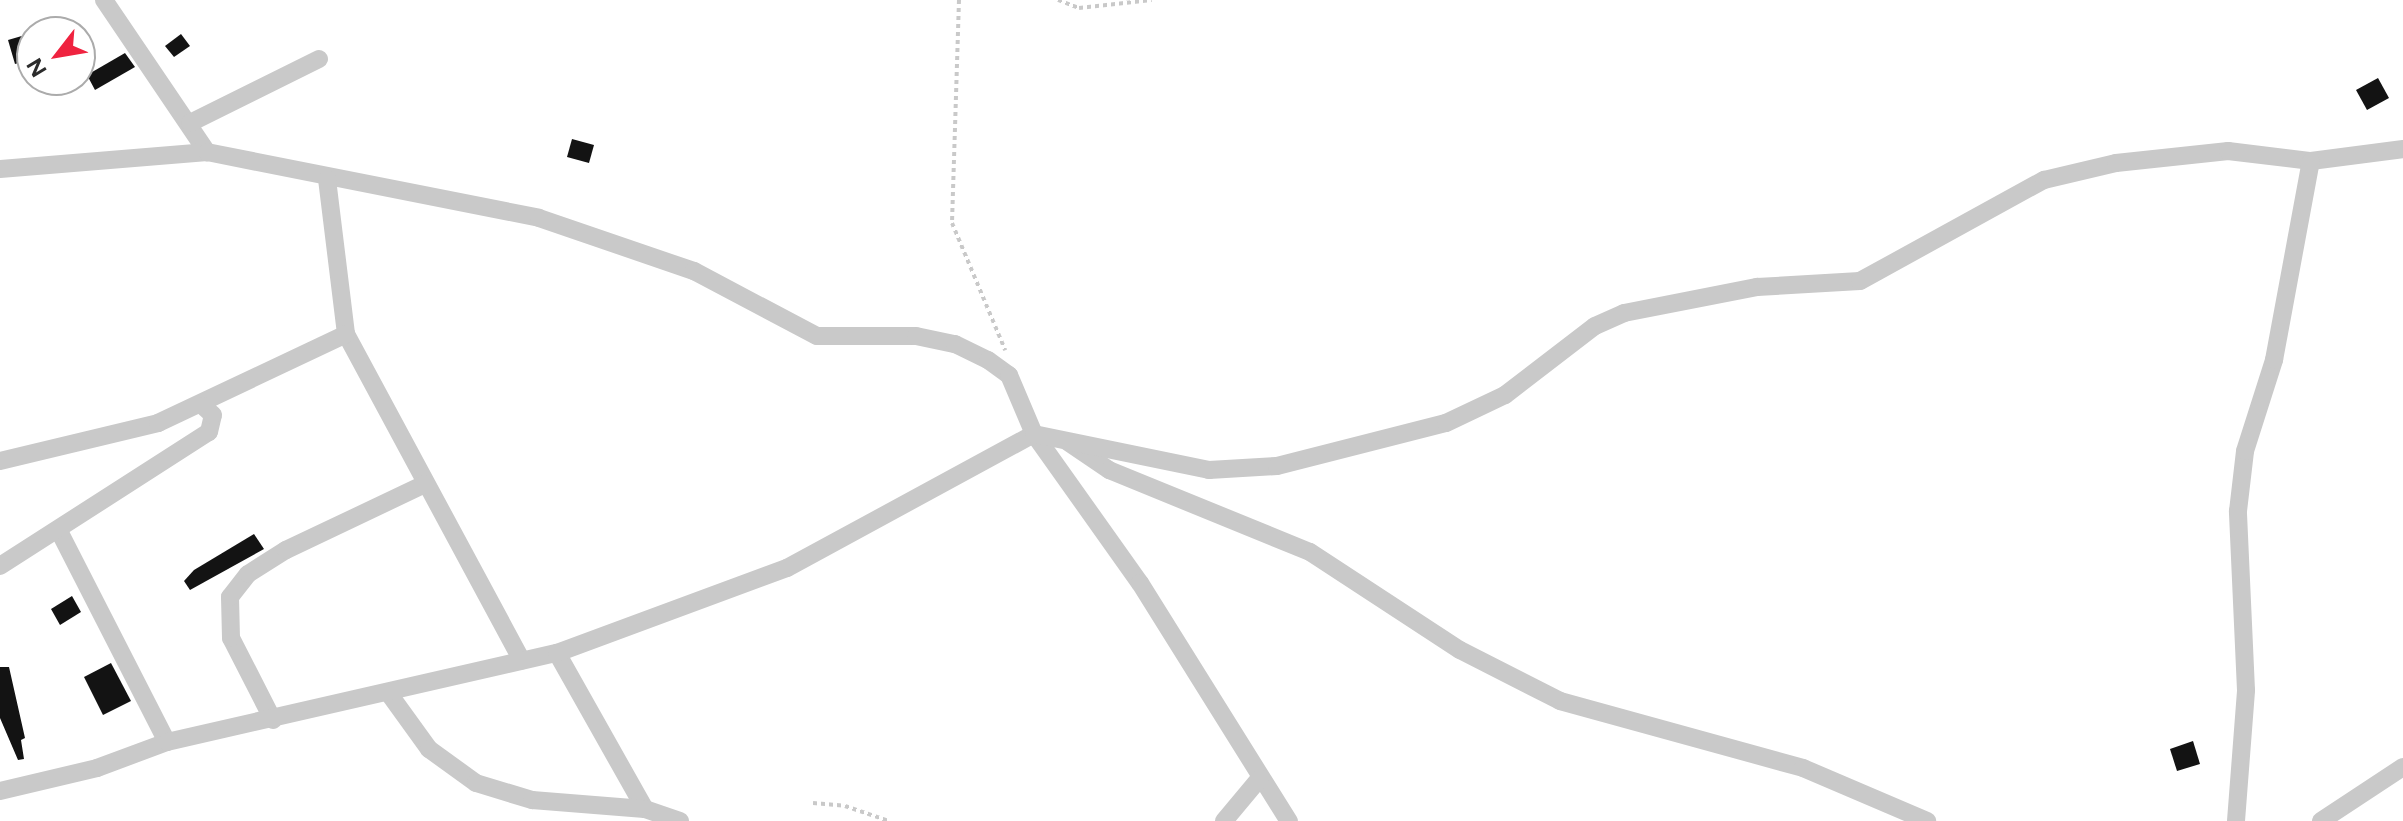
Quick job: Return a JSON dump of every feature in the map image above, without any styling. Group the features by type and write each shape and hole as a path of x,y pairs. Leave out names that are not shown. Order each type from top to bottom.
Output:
{"street":[{"path":"104,0 207,152"},
{"path":"190,123 319,59"},
{"path":"0,791 97,768 167,742 390,695 557,653 787,568 1034,434 1057,435 1209,470 1277,466 1446,423 1505,395 1595,326 1624,313 1757,287 1860,281 2044,180 2116,163 2228,151 2311,161 2403,149"},
{"path":"0,169 207,152 327,179 539,218 694,271 817,336 916,336 955,344 1009,375 1034,434 1140,583 1289,821"},
{"path":"2236,821 2246,690 2238,511 2243,466 2274,360 2311,161"},
{"path":"327,179 346,334 522,661"},
{"path":"0,461 158,423 203,406 346,334"},
{"path":"0,566 209,432 213,415 203,406"},
{"path":"1057,435 1109,470 1310,552 1460,650 1560,701 1803,768 1927,821"},
{"path":"273,720 231,638 230,597 248,574 286,550 425,484"},
{"path":"59,531 167,742"},
{"path":"557,653 645,809"},
{"path":"390,695 429,749 476,783 532,800 645,809 680,821"},
{"path":"2321,821 2403,767"},
{"path":"1224,821 1260,778"}],"path":[{"path":"959,0 952,223 1005,349 1009,375"},
{"path":"1058,0 1079,8 1152,0"},
{"path":"813,803 845,806 889,821"}],"building":[{"path":"181,34 190,46 174,57 165,46"},
{"path":"16,38 16,64 15,64 8,40"},
{"path":"125,53 135,67 96,89 96,70"},
{"path":"2378,78 2389,98 2367,110 2356,90"},
{"path":"572,139 594,145 589,163 567,157"},
{"path":"254,534 264,549 190,590 184,581 194,570"},
{"path":"72,596 81,612 60,625 51,609"},
{"path":"111,663 131,701 103,715 84,677"},
{"path":"0,667 9,667 25,738 21,740 24,759 18,760 0,718"},
{"path":"2193,741 2200,764 2177,771 2170,749"}]}
